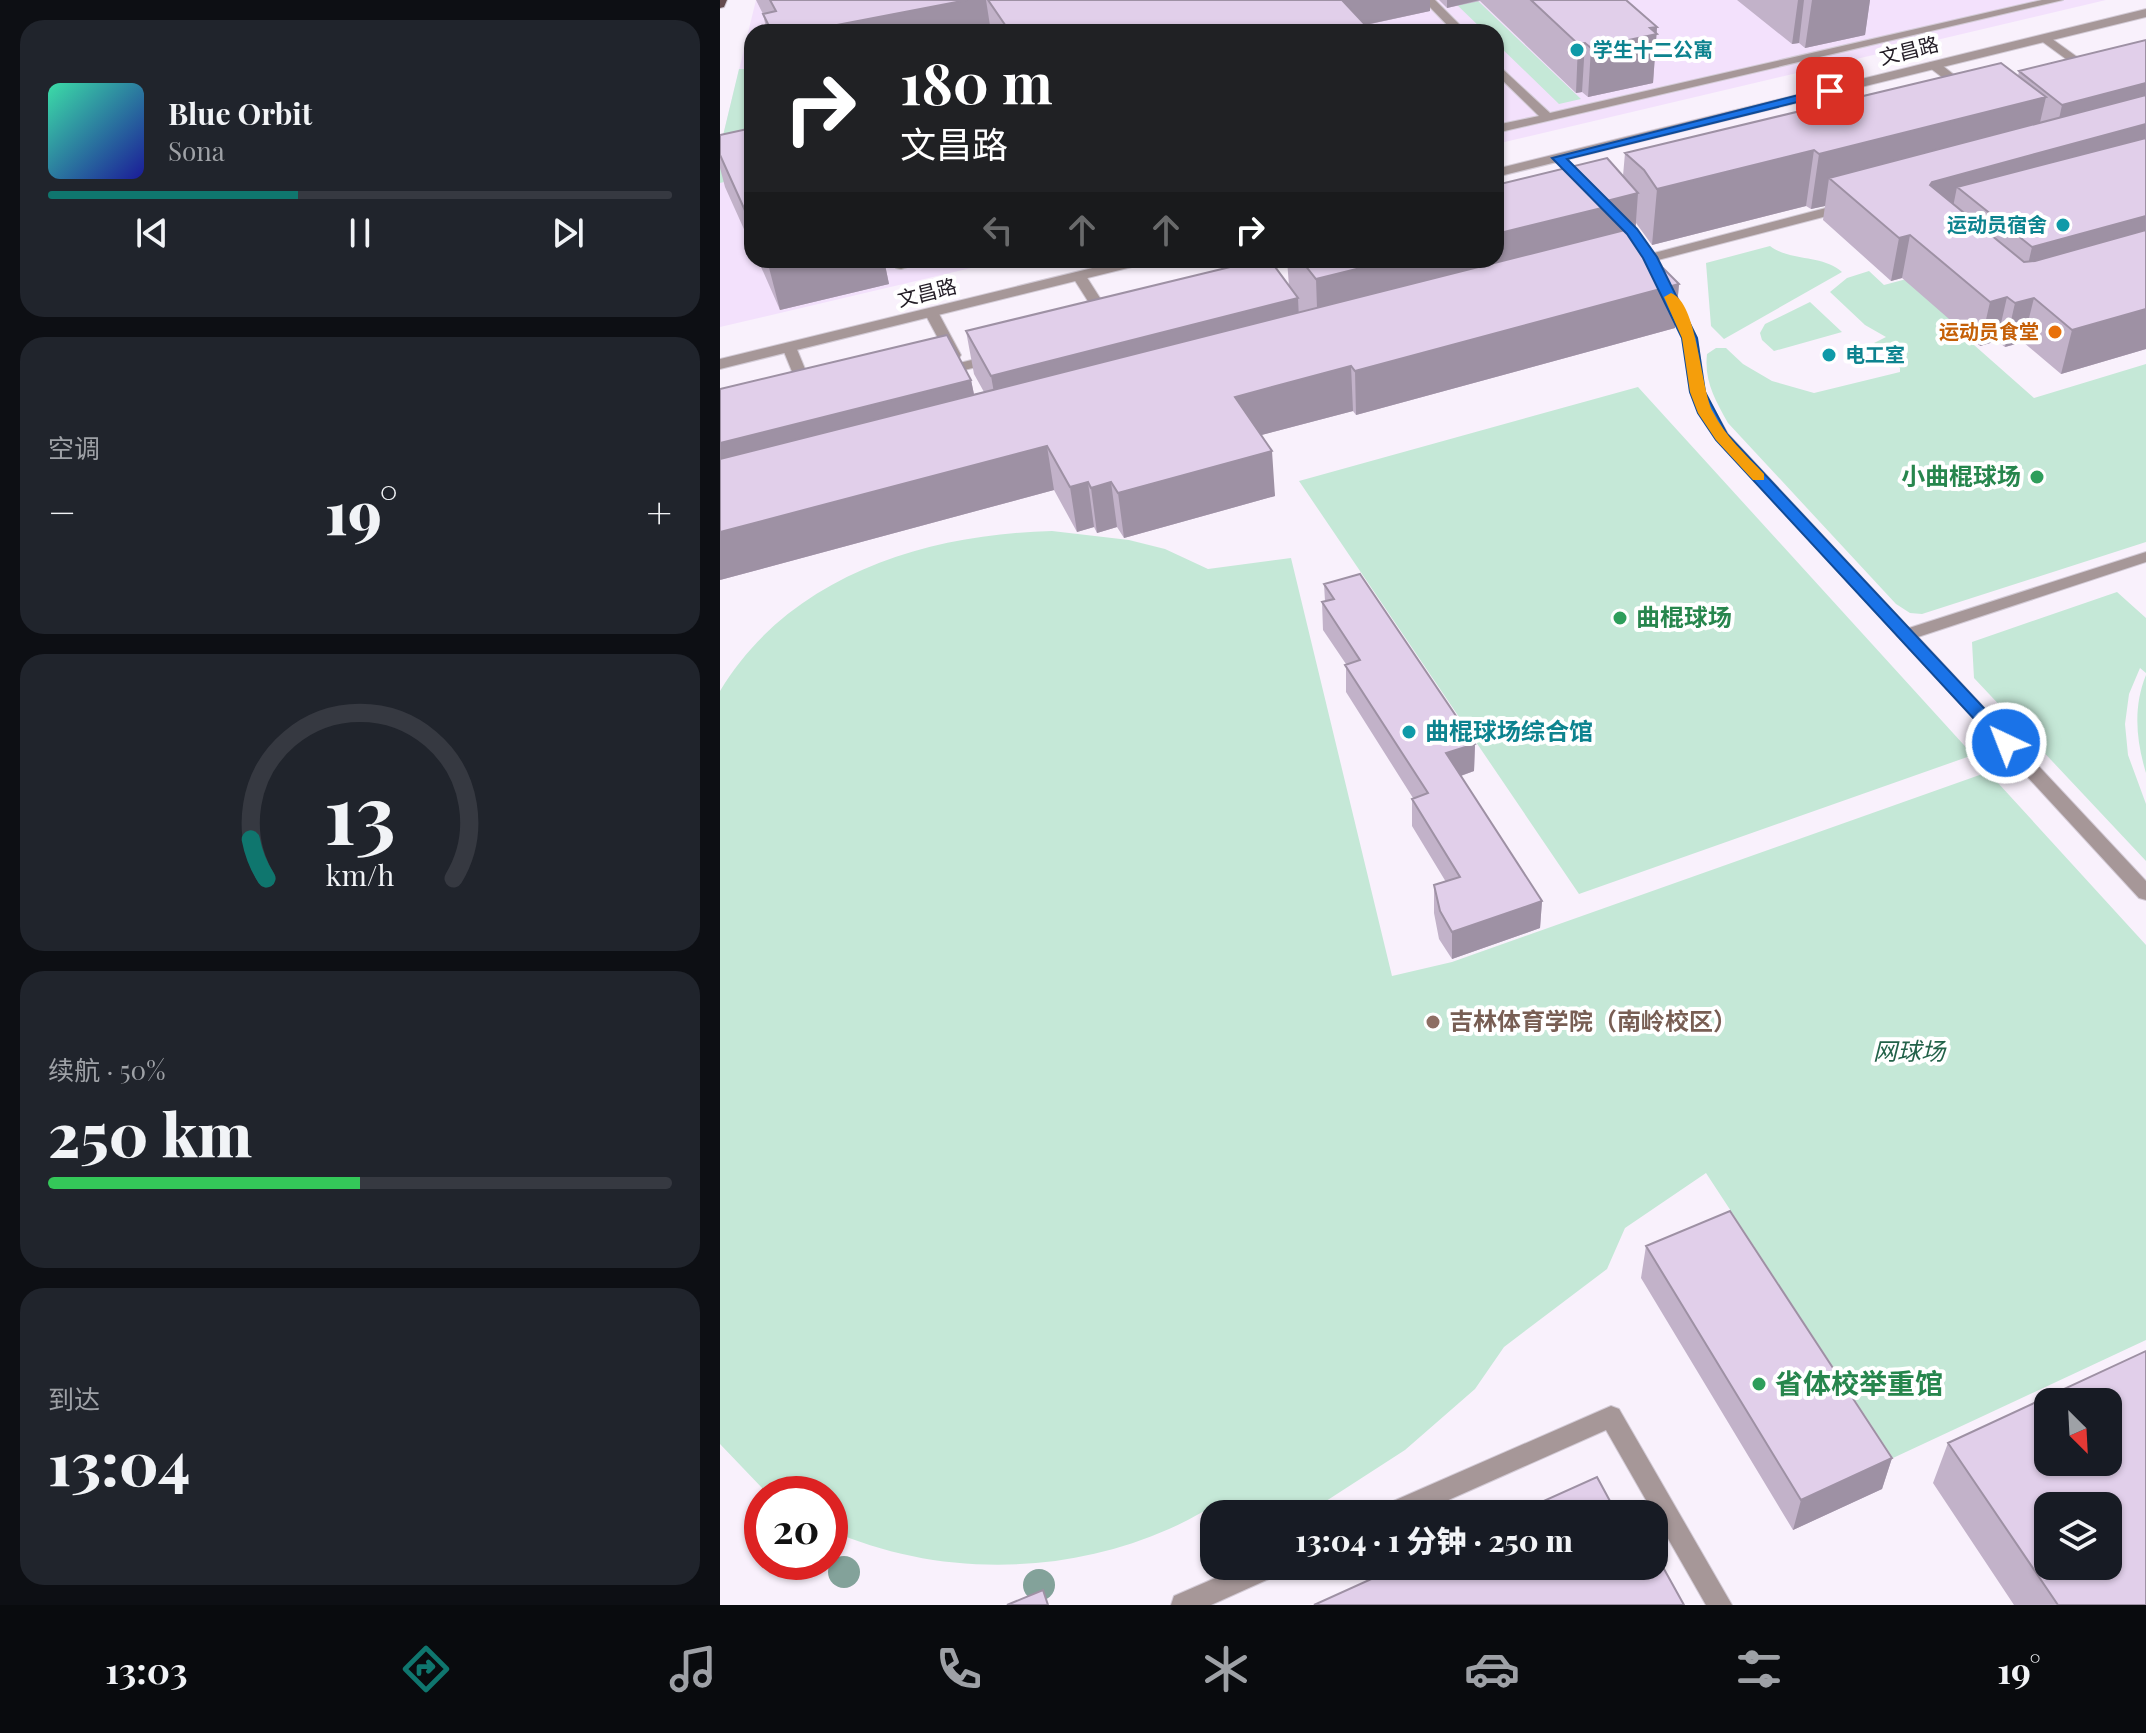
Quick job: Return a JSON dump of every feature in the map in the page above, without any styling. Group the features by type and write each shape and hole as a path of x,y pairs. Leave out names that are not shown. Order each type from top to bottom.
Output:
{"street":[{"name":"文昌路","path":"1504,172 1563,162 1804,97 2146,13"},
{"name":"文昌路","path":"720,364 1111,268"}],"lane":[{"path":"1429,0 1453,24"},
{"path":"1504,127 2057,0"},
{"path":"2044,38 2104,80 2090,84"},
{"path":"1934,65 1979,100"},
{"path":"1504,75 1547,117"},
{"path":"1804,97 1847,133"},
{"path":"1620,265 1866,201"},
{"path":"1606,205 1632,231 1650,257 1690,338 1697,392 1722,437 2146,893"},
{"path":"1079,276 1112,329"},
{"path":"931,312 963,373"},
{"path":"789,347 813,404 800,408"},
{"path":"931,375 963,373 1006,356"},
{"path":"1906,635 2146,557"},
{"path":"1422,1500 1611,1417 1659,1500"},
{"path":"1668,1515 1720,1605"},
{"path":"1183,1605 1239,1580"}],"shaded area":[{"path":"756,0 2106,0 1504,142 1504,24 750,24"},
{"path":"744,49 744,268 971,268 720,327 720,148"}],"green space":[{"path":"1452,0 1477,0 1502,24 1477,24"},
{"path":"1504,26 1581,99 1559,104 1504,51"},
{"path":"739,69 744,69 744,177 720,183 720,148"},
{"path":"1770,246 1787,254 1834,266 1842,272 1724,339 1711,326 1706,263"},
{"path":"1869,271 1884,285 1914,277 1960,318 1948,322 2034,398 2146,364 2146,542 1922,614 1910,613 1896,604 1728,423 1707,373 1707,354 1716,348 1726,348 1743,364 1772,381 1814,393 1900,372 1900,368 1874,343 1886,337 1865,325 1830,292 1847,278"},
{"path":"1810,302 1842,332 1774,351 1762,340 1760,333 1765,324"},
{"name":"曲棍球场","path":"1638,387 1973,755 1579,894 1299,481"},
{"name":"网球场","path":"1052,531 1129,540 1165,549 1208,569 1291,558 1392,976 1452,962 1988,772 2146,945 2146,1340 2043,1388 2034,1388 2034,1392 1893,1458 1706,1173 1625,1228 1607,1269 1504,1347 1475,1389 1405,1450 1328,1500 1200,1500 1200,1514 1128,1544 1086,1556 1000,1565 956,1563 913,1556 848,1537 848,1476 751,1476 720,1444 720,691 749,651 783,618 822,591 864,569 909,553 956,541"},
{"path":"2117,592 2146,618 2146,673 2140,668 2129,694 2125,724 2128,755 2146,804 2146,861 1974,678 1972,642"},
{"path":"2146,675 2146,773 2137,724 2139,699"}],"building":[{"path":"770,0 967,0 842,24 768,24 763,14 776,11"},
{"path":"988,0 1342,0 1364,24 1004,24"},
{"path":"1531,0 1626,0 1657,27 1650,28 1657,34 1591,48 1585,43 1578,44"},
{"path":"2146,40 2146,83 2062,105 2019,71"},
{"path":"2001,63 2046,97 1819,154 1814,150 1657,189 1644,170 1625,153"},
{"path":"2146,95 2146,124 1930,185 2024,262 2146,230 2146,309 2072,330 2034,298 2015,303 2007,297 1990,302 1910,235 1899,238 1829,178"},
{"path":"744,130 744,208 720,155 720,135"},
{"path":"2146,138 2146,216 2032,247 1957,187"},
{"path":"1607,158 1638,193 1610,200 1614,205 1504,232 1504,183"},
{"path":"1625,230 1679,284 1355,371 1351,366 1235,397 1272,451 1118,493 1111,482 1091,488 1088,482 1070,487 1047,446 720,532 720,459 1475,268 1504,268 1504,261"},
{"path":"1226,268 1276,268 1298,298 991,376 966,331"},
{"path":"1307,268 1361,268 1316,279"},
{"path":"947,335 971,380 720,443 720,389"},
{"path":"1360,574 1475,744 1446,753 1542,901 1452,932 1440,911 1434,885 1460,877 1412,799 1428,793 1345,665 1360,660 1322,602 1334,599 1324,584"},
{"name":"省体校举重馆","path":"1730,1211 1892,1458 1801,1500 1646,1246"},
{"path":"2146,1351 2146,1605 2058,1605 2041,1580 2122,1580 2122,1492 2034,1492 2034,1570 1948,1443 2034,1403 2034,1476 2122,1476 2122,1388 2066,1388"},
{"path":"1597,1477 1609,1500 1546,1500"},
{"path":"1668,1576 1684,1605 1314,1605 1369,1580 1668,1580"},
{"path":"1043,1590 1048,1605 1007,1605"}],"slow traffic":[{"path":"1671,297 1690,338 1697,392 1706,413 1722,437 1759,477"}],"place":[{"name":"学生十二公寓","path":"1577,50"},
{"name":"运动员宿舍","path":"2063,225"},
{"name":"运动员食堂","path":"2055,332"},
{"name":"电工室","path":"1829,355"},
{"name":"小曲棍球场","path":"2037,477"},
{"name":"曲棍球场","path":"1620,618"},
{"name":"曲棍球场综合馆","path":"1409,732"},
{"name":"吉林体育学院（南岭校区）","path":"1433,1022"},
{"name":"省体校举重馆","path":"1759,1384"}],"route":[{"path":"1830,91 1559,158 1632,231 1650,257 1690,338 1697,392 1722,437 2006,743"}]}
